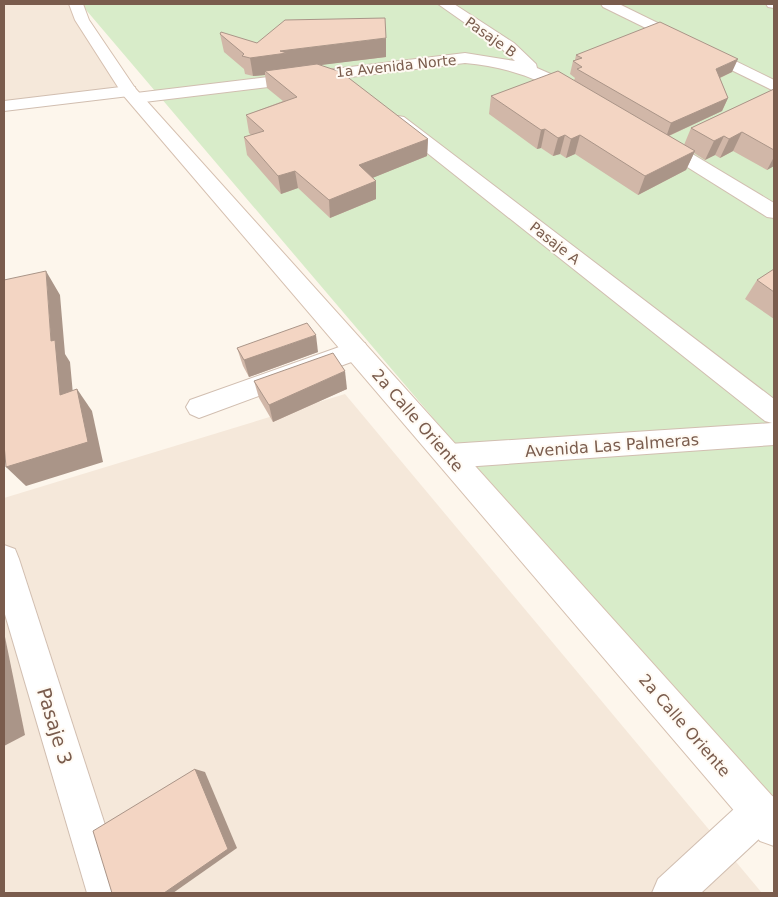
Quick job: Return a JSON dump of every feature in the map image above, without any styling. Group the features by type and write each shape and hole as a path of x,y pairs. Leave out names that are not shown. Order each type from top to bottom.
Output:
{"street":[{"name":"2a Calle Oriente","path":"76,4 82,20 133,95 768,819"},
{"name":"Pasaje B","path":"445,4 508,46 535,72"},
{"path":"608,4 771,94"},
{"name":"1a Avenida Norte","path":"4,106 133,95 465,58 495,61 535,72"},
{"path":"535,72 594,103"},
{"path":"335,73 359,91"},
{"name":"Pasaje A","path":"382,109 774,413"},
{"path":"642,132 774,212"},
{"path":"666,146 684,138"},
{"path":"199,407 356,350"},
{"name":"Avenida Las Palmeras","path":"449,456 774,434"},
{"name":"Pasaje 3","path":"4,559 107,893"},
{"path":"672,893 768,819"}],"shaded area":[{"path":"4,4 76,4 82,20 129,91 4,105"},
{"path":"345,394 762,893 4,893 4,498"}],"green space":[{"path":"81,4 774,4 774,819 725,761"}],"building":[{"path":"385,18 386,38 280,51 287,53 250,58 242,56 244,54 220,34 221,32 257,43 285,20"},
{"path":"660,22 738,59 716,69 728,98 671,123 577,69 582,67 573,61 582,58 576,55"},
{"path":"317,64 341,72 428,139 359,165 376,181 329,200 295,171 278,176 244,137 264,131 246,115 297,97 265,71"},
{"path":"558,71 695,151 645,176 580,135 571,139 565,135 558,138 545,129 541,130 491,96"},
{"path":"774,89 774,150 742,132 729,139 724,136 714,141 691,128"},
{"path":"774,269 774,292 757,280"},
{"path":"46,271 51,341 55,340 60,395 77,389 88,442 6,467 4,444 4,280"},
{"path":"307,323 316,335 244,360 237,348"},
{"path":"333,353 345,371 269,405 254,381"},
{"path":"195,769 228,849 164,893 112,893 93,831"}]}
